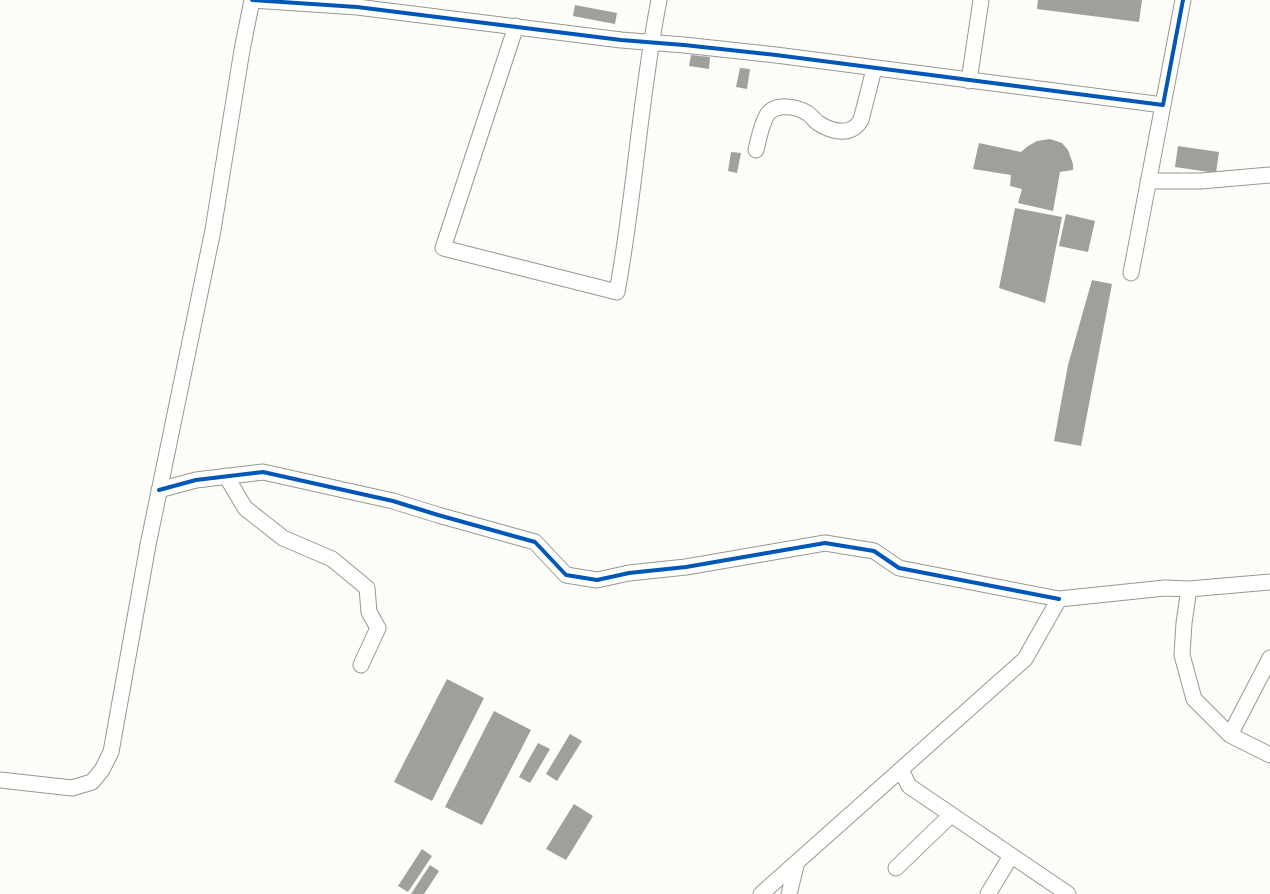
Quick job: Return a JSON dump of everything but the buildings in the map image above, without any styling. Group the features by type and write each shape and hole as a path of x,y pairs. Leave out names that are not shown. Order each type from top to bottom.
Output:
{"street":[{"path":"0,780 72,788 92,782 102,770 111,752 148,545 213,230 242,50 252,0 357,7 621,40 776,55 874,69 1163,105"},
{"path":"516,26 443,248 617,292 624,252 651,42 659,0"},
{"path":"969,81 981,0"},
{"path":"1131,273 1182,0"},
{"path":"756,150 762,125 768,113 786,106 807,112 827,128 842,131 852,130 861,120 874,69"},
{"path":"1148,181 1201,181 1270,175"},
{"path":"159,490 196,480 263,472 393,501 535,542 566,575 597,580 629,573 686,567 825,543 874,551 899,568 1059,599 1165,588 1189,589 1270,582"},
{"path":"226,476 244,508 283,538 332,559 367,588 368,612 378,628 361,665"},
{"path":"1189,589 1184,622 1182,655 1194,699 1230,735 1270,755"},
{"path":"761,894 1025,659 1059,599"},
{"path":"1230,735 1270,658"},
{"path":"901,770 909,786 1068,894"},
{"path":"896,868 951,815"},
{"path":"988,894 1011,856"},
{"path":"789,894 797,862"}],"cycle path":[{"path":"252,0 357,7 621,40 776,55 1163,105 1183,0"},
{"path":"159,490 196,480 263,472 393,501 535,542 566,575 597,580 629,573 686,567 825,543 874,551 899,568 1059,599"}]}
